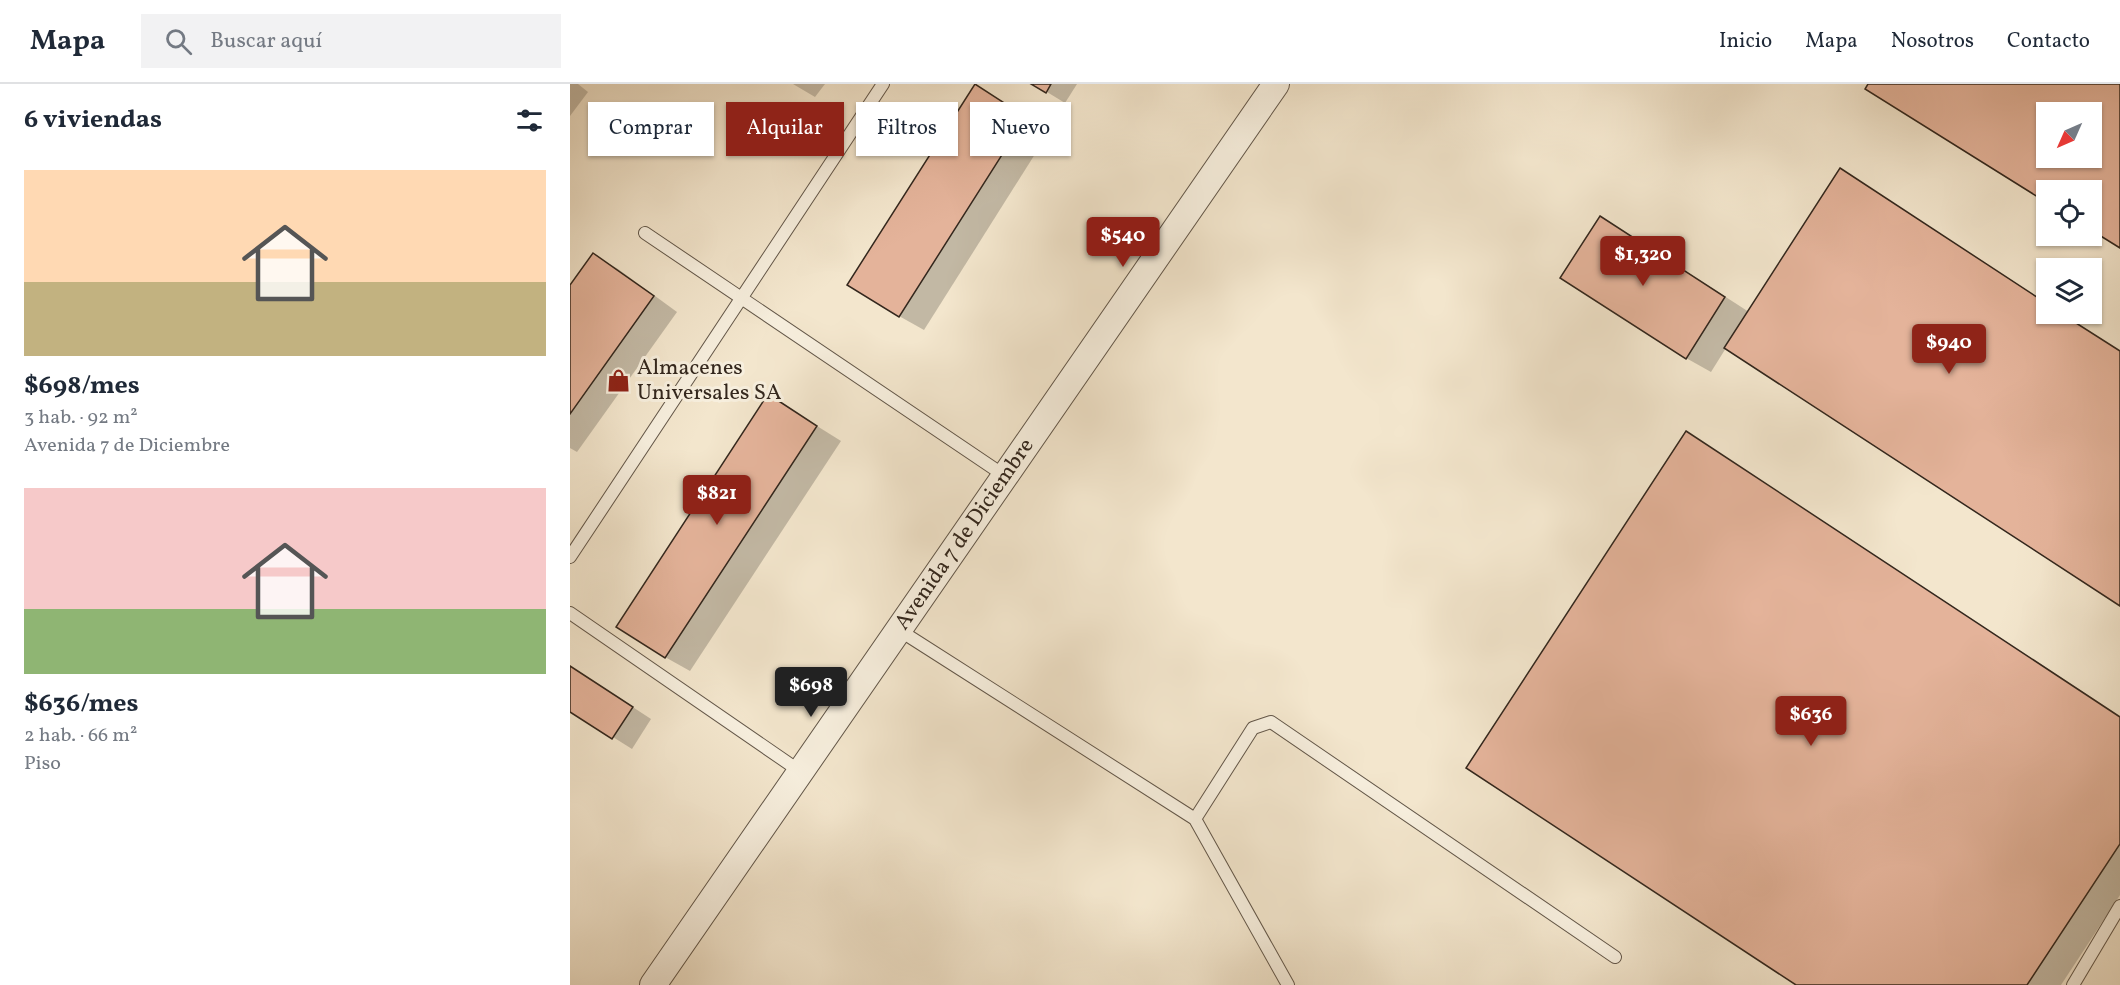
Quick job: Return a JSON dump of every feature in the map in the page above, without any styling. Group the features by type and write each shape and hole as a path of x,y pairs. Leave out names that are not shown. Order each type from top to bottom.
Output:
{"street":[{"name":"Avenida 7 de Diciembre","path":"653,985 1276,84"}],"lane":[{"path":"570,557 883,84"},
{"path":"645,233 1005,476"},
{"path":"570,613 801,772"},
{"path":"899,630 1195,819 1288,985"},
{"path":"1195,819 1253,728 1271,722 1615,957"},
{"path":"2073,985 2120,906"}],"building":[{"path":"975,84 1003,102 970,102 970,156 1001,156 899,317 847,285 929,156 958,156 958,111"},
{"path":"1031,84 1051,84 1046,93"},
{"path":"1868,84 2120,84 2120,248 2102,237 2102,180 2036,180 2036,196 1865,89"},
{"path":"1840,168 2036,296 2036,324 2078,324 2120,351 2120,606 1724,348"},
{"path":"1600,216 1725,297 1686,359 1560,278"},
{"path":"593,253 654,296 570,414 570,285"},
{"path":"768,394 817,426 665,658 616,627"},
{"path":"1686,431 2120,717 2120,844 2027,985 1796,985 1466,768"},
{"path":"570,666 633,707 612,739 570,712"}],"place":[{"name":"Almacenes Universales SA","path":"619,381"}]}
